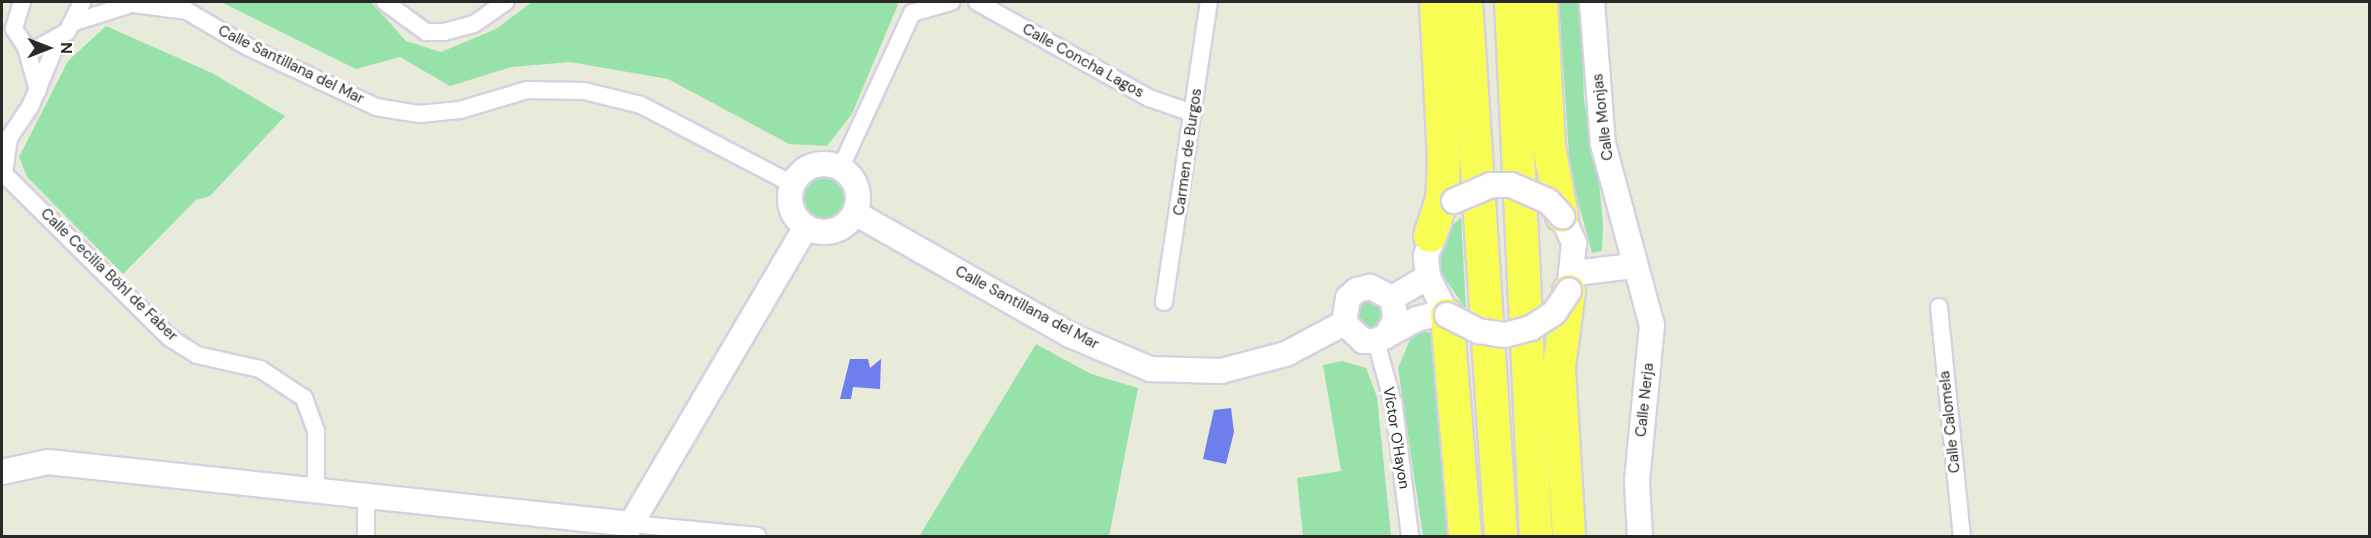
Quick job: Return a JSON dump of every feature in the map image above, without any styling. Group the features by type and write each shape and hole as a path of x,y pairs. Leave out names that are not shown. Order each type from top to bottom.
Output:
{"highway":[{"path":"1430,236 1442,200 1444,160 1436,2"},
{"path":"1466,2 1501,537"},
{"path":"1511,2 1536,537"},
{"path":"1541,2 1549,146 1562,216"},
{"path":"1569,537 1559,367 1572,282"},
{"path":"1446,314 1465,537"}],"street":[{"path":"22,2 14,29 26,47 38,90"},
{"path":"26,47 47,46 58,40 75,22 81,2"},
{"path":"385,2 426,32 444,32 474,24 506,2"},
{"path":"841,167 912,13 951,2"},
{"name":"Calle Concha Lagos","path":"977,2 1149,98 1192,113"},
{"name":"Carmen de Burgos","path":"1164,302 1192,140 1192,113 1209,2"},
{"name":"Calle Monjas","path":"1592,2 1603,144 1633,266"},
{"name":"Calle Santillana del Mar","path":"75,22 123,3 187,11 248,47 376,107 419,114 460,110 527,90 584,91 641,105 792,184"},
{"path":"3,173 5,140 38,90 58,40"},
{"path":"822,163 841,167 854,179 859,196 855,213 843,227 825,232 807,227 795,216 792,184 804,170 822,163"},
{"name":"Calle Cecilia Böhl de Faber","path":"3,173 170,338 197,355 260,369 304,398 316,431 316,488"},
{"path":"1511,185 1540,196 1562,216 1574,243 1572,282 1554,313 1532,328 1505,334 1479,331 1446,314 1428,277 1430,236 1454,201 1481,188 1511,185"},
{"name":"Calle Santillana del Mar","path":"855,213 1070,334 1150,369 1221,371 1286,354 1344,323"},
{"path":"631,530 807,227"},
{"path":"1572,282 1633,266"},
{"name":"Calle Nerja","path":"1633,266 1652,325 1637,482 1640,537"},
{"path":"1392,298 1428,277"},
{"path":"1392,298 1370,287 1357,290 1348,298 1344,323 1351,334 1381,339 1446,314"},
{"path":"1381,339 1396,318 1392,298"},
{"name":"Calle Calomela","path":"1939,307 1962,537"},
{"name":"Víctor O'Hayon","path":"1381,339 1394,408 1410,537"},
{"path":"2,472 48,462 316,488 631,530 757,537"},
{"path":"366,494 366,537"}],"green space":[{"path":"221,2 371,2 406,41 441,52 496,29 532,2 899,2 852,114 827,146 789,144 668,79 570,62 512,67 450,86 400,57 356,69"},
{"path":"1559,2 1581,2 1584,101 1597,159 1603,225 1602,251 1592,253 1570,171"},
{"path":"106,26 212,73 285,116 210,196 196,200 123,274 27,177 19,157 68,61"},
{"path":"820,170 830,170 840,174 847,181 851,196 847,211 840,218 830,222 820,222 810,218 803,211 799,201 799,191 803,181 810,174"},
{"path":"1461,217 1466,309 1439,270 1446,232"},
{"path":"1361,298 1379,298 1389,322 1363,335 1352,308"},
{"path":"1422,331 1431,333 1436,344 1450,536 1423,536 1398,368 1412,335"},
{"path":"1036,344 1091,374 1138,388 1109,536 920,535"},
{"path":"1342,361 1366,368 1377,397 1391,536 1303,536 1297,478 1341,471 1323,365"}],"water":[{"path":"850,359 868,359 870,368 881,359 880,389 853,387 851,399 840,399"},
{"path":"1231,408 1234,432 1226,464 1203,459 1214,410"}]}
